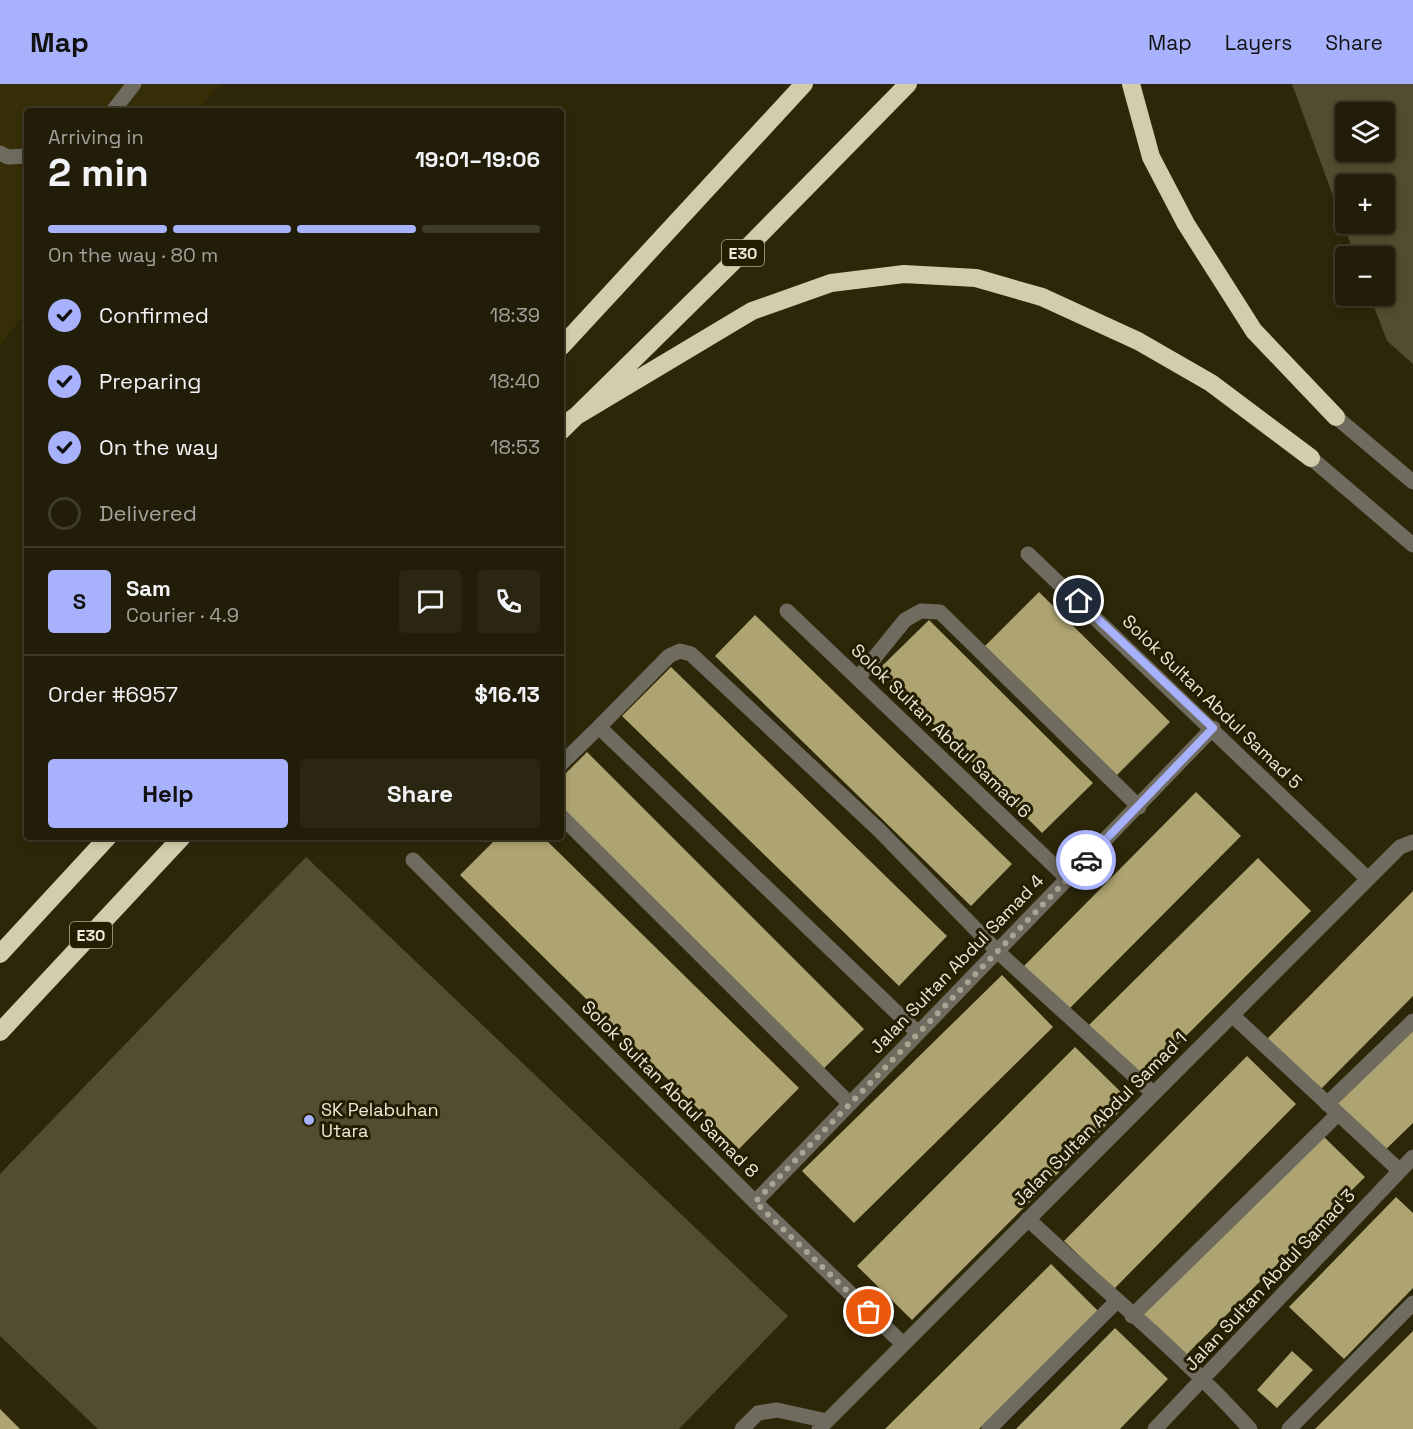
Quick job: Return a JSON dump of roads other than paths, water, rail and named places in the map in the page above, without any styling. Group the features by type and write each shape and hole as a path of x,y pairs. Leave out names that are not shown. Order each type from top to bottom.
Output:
{"highway":[{"path":"564,344 804,84"},
{"name":"E30","path":"567,424 743,252 908,84"},
{"path":"1131,84 1151,157 1186,224 1254,331 1336,417"},
{"path":"567,424 752,311 831,283 904,274 976,278 1042,297 1138,341 1211,383 1311,458"},
{"path":"0,954 105,840"},
{"name":"E30","path":"0,1032 179,840"}],"street":[{"path":"115,108 134,84"},
{"path":"0,153 8,157 24,156"},
{"path":"1336,417 1413,482"},
{"path":"1311,458 1413,545"},
{"name":"Solok Sultan Abdul Samad 5","path":"1028,554 1213,728 1368,879"},
{"name":"Solok Sultan Abdul Samad 6","path":"787,611 1067,878"},
{"path":"858,678 905,620 921,611 940,612 1139,807"},
{"path":"564,762 604,733 669,656 681,651 691,654 879,830 997,951 1153,1093"},
{"name":"Jalan Sultan Abdul Samad 4","path":"755,1202 1213,728"},
{"path":"604,733 918,1033"},
{"path":"564,819 850,1104"},
{"name":"Jalan Sultan Abdul Samad 1","path":"823,1425 902,1343 1400,847 1413,842"},
{"name":"Solok Sultan Abdul Samad 8","path":"413,860 755,1202 902,1343"},
{"path":"1232,1015 1400,1170"},
{"path":"1132,1316 1333,1109 1413,1021"},
{"name":"Jalan Sultan Abdul Samad 3","path":"1155,1429 1413,1157"},
{"path":"1028,1219 1116,1302 1204,1378 1250,1429"},
{"path":"989,1429 1116,1302"},
{"path":"1289,1429 1413,1303"},
{"path":"742,1429 758,1413 777,1410 823,1425"}],"place":[{"name":"SK Pelabuhan Utara","path":"309,1120"}]}
